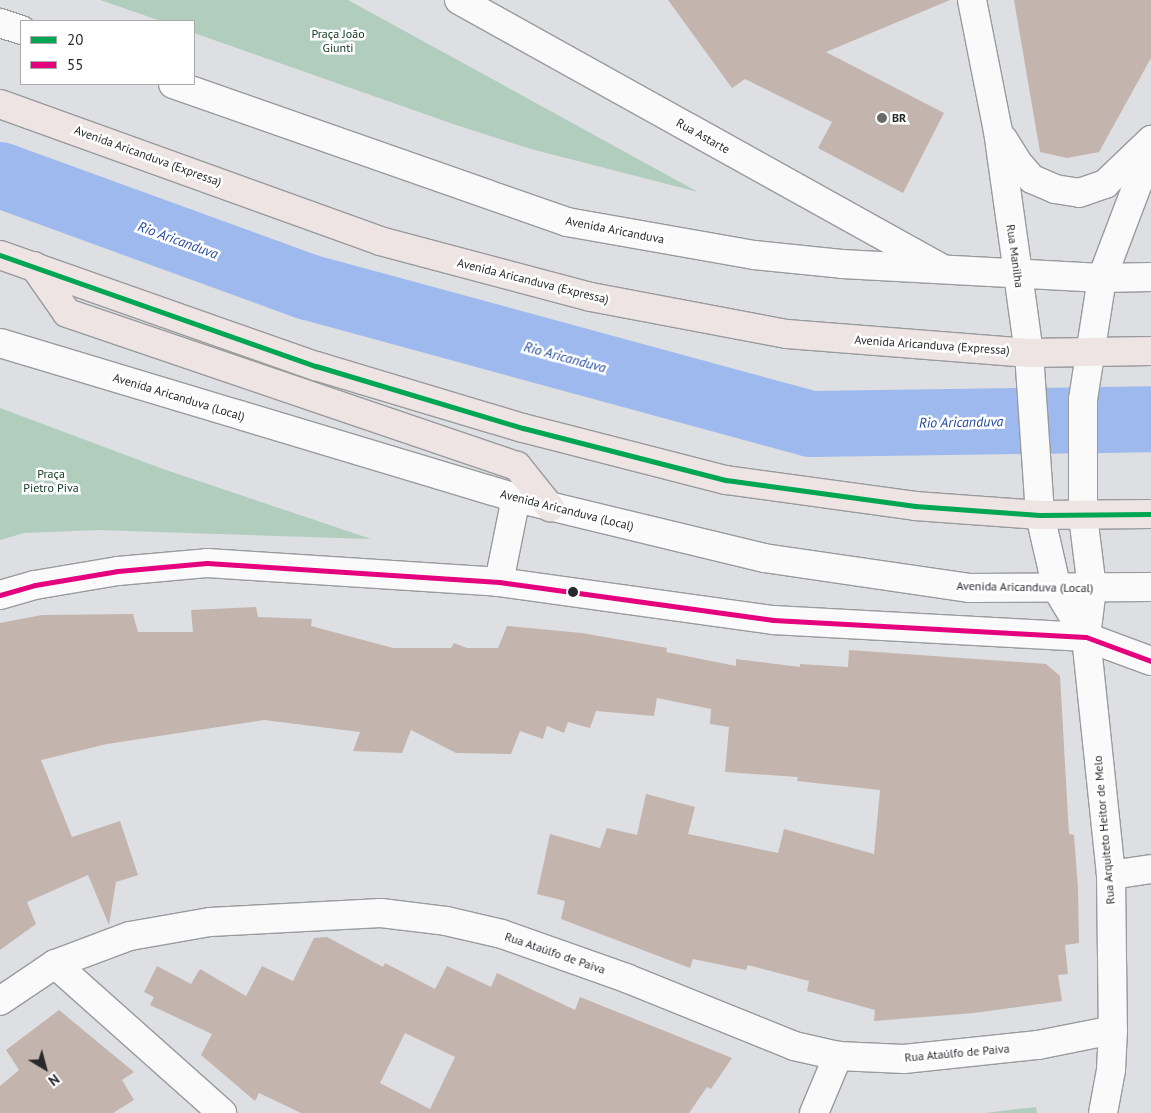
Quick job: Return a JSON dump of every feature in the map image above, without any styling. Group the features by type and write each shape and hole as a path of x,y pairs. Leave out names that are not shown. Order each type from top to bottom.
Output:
{"highway":[{"name":"Avenida Aricanduva (Expressa)","path":"0,104 380,241 591,297 787,334 1029,353 1151,350"},
{"path":"0,255 316,366 523,428 716,477 915,506 1040,515 1151,514"},
{"path":"34,266 67,313 517,466 550,506"}],"street":[{"name":"Rua Astarte","path":"459,0 947,271"},
{"name":"Rua Manilha","path":"972,0 998,131 1029,353 1035,471 1040,515"},
{"path":"0,23 20,30"},
{"name":"Avenida Aricanduva","path":"176,85 566,222 754,255 947,271 1018,274"},
{"path":"998,131 1018,163 1032,179 1055,189 1079,193 1105,184 1151,140"},
{"name":"Rua Arquiteto Heitor de Melo","path":"1103,1113 1111,1070 1113,1030 1110,875 1086,637 1092,588 1082,516 1083,400 1088,353 1102,278 1151,149"},
{"path":"1018,274 1102,278 1151,277"},
{"name":"Avenida Aricanduva (Local)","path":"0,343 516,498 764,558 969,588 1151,587"},
{"path":"499,582 516,498"},
{"name":"Rua Arquiteto Heitor de Melo","path":"1040,515 1057,589 1086,637"},
{"path":"0,596 36,585 118,571 207,563 499,582 773,620 1086,637 1151,661"},
{"path":"1110,875 1151,870"},
{"name":"Rua Ataúlfo de Paiva","path":"0,1001 55,964 130,936 210,922 381,913 446,921 502,934 626,978 794,1046 838,1056 904,1059 1038,1045 1113,1030"},
{"path":"55,964 222,1113"},
{"path":"814,1113 838,1056"}],"green space":[{"name":"Praça João Giunti","path":"100,0 348,0 698,192 531,149 456,125 195,33 195,20 158,20"},
{"name":"Praça Pietro Piva","path":"0,408 163,469 371,539 98,530 24,533 0,540"},
{"path":"1036,1107 1037,1113 985,1113"}],"building":[{"path":"668,0 950,0 826,52 944,113 903,193 818,148 832,122 745,79 732,88"},
{"path":"1014,0 1151,0 1151,58 1099,152 1067,158 1040,152"},
{"path":"256,607 258,617 312,619 311,626 393,648 451,648 454,643 467,648 498,648 507,626 582,633 667,648 666,652 736,666 736,659 800,667 800,664 848,667 849,650 1046,664 1060,676 1069,834 1074,835 1078,888 1079,943 1065,945 1068,974 1058,975 1062,1001 974,1013 874,1021 875,1010 807,991 809,981 748,965 746,970 693,959 690,968 561,919 565,901 537,894 550,834 600,848 607,828 637,835 646,794 695,807 688,834 778,853 784,829 874,854 880,790 797,781 798,777 725,772 729,727 710,724 711,709 657,698 654,716 596,711 590,728 568,722 564,733 547,726 543,739 520,731 511,754 456,753 411,730 402,753 353,751 360,732 264,720 107,744 41,760 72,837 120,821 138,875 116,882 109,925 88,875 27,902 36,924 0,950 0,623 42,615 133,614 138,632 193,632 191,610"},
{"path":"327,937 383,967 385,963 435,989 447,966 491,987 497,973 575,1010 580,997 732,1058 711,1089 707,1087 689,1113 301,1113 259,1093 255,1101 201,1055 212,1034 150,1005 154,997 144,992 157,966 191,984 200,969 246,996 262,966 293,981 314,938","holes":["405,1033 455,1057 430,1109 380,1083"]},
{"path":"59,1010 134,1072 122,1080 134,1100 113,1113 0,1113 0,1086 19,1070 6,1050"}],"waterway":[{"name":"Rio Aricanduva","path":"0,175 308,287 811,424 1151,419"}],"transit line":[{"name":"20","path":"0,255 316,366 523,428 726,480 915,506 1040,515 1151,514"},
{"name":"55","path":"0,595 35,585 118,571 207,563 499,582 773,620 1086,637 1151,661"}],"place":[{"name":"BR","path":"882,118"}]}
